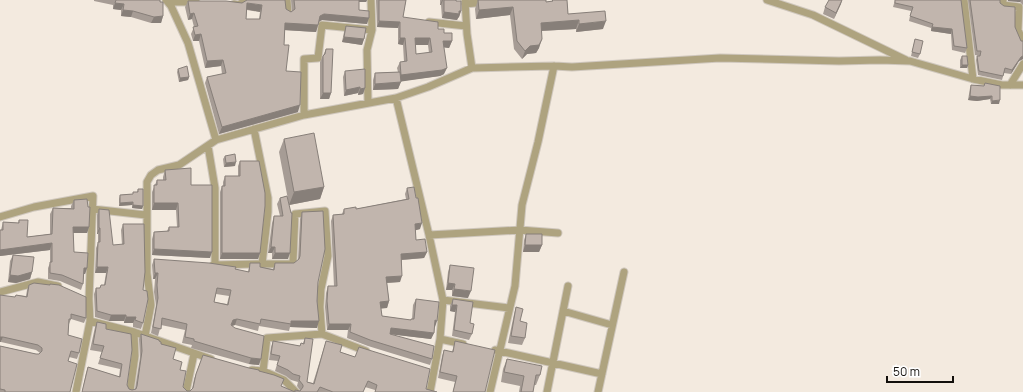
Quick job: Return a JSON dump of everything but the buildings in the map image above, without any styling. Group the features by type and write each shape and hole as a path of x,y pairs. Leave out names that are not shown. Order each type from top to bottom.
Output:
{"street":[{"path":"224,2 238,5 247,0"},
{"path":"287,0 288,13"},
{"path":"368,103 367,50 372,30 372,0"},
{"path":"766,0 813,15 910,62 973,79 1002,85 1023,85"},
{"path":"964,0 973,79"},
{"path":"1003,0 1003,5 1019,7 1018,30 1023,41"},
{"path":"203,2 171,1 171,6 188,43 216,140"},
{"path":"472,68 466,26 465,2 493,2"},
{"path":"422,22 466,26"},
{"path":"304,115 304,58 318,58 322,25 372,30"},
{"path":"145,336 151,305 147,273 151,261 146,215 147,182 151,175 158,170 179,165 216,140 304,115 396,98 428,87 472,68 572,67 720,58 840,61 880,60 910,62"},
{"path":"1010,85 1023,64"},
{"path":"490,392 515,286 522,205 538,142 554,66"},
{"path":"396,98 443,300 440,339 430,392"},
{"path":"254,129 268,198 268,212 262,264"},
{"path":"208,146 215,188 211,265 291,264 293,262 295,214 324,211 328,256 321,289 320,307 322,334"},
{"path":"0,217 34,207 93,196 86,298 90,321 76,392"},
{"path":"92,209 146,215"},
{"path":"429,235 520,230 558,233"},
{"path":"598,392 624,272"},
{"path":"0,292 38,282 65,289"},
{"path":"547,392 554,363 568,286"},
{"path":"443,300 509,308"},
{"path":"563,311 612,325"},
{"path":"90,321 134,332 194,354 220,361"},
{"path":"130,392 135,356 134,332"},
{"path":"263,372 264,337 322,334 373,353"},
{"path":"440,339 470,345"},
{"path":"485,348 602,374"},
{"path":"186,392 194,354"},
{"path":"248,369 263,372 284,380 296,392"},
{"path":"426,369 433,372"}]}
